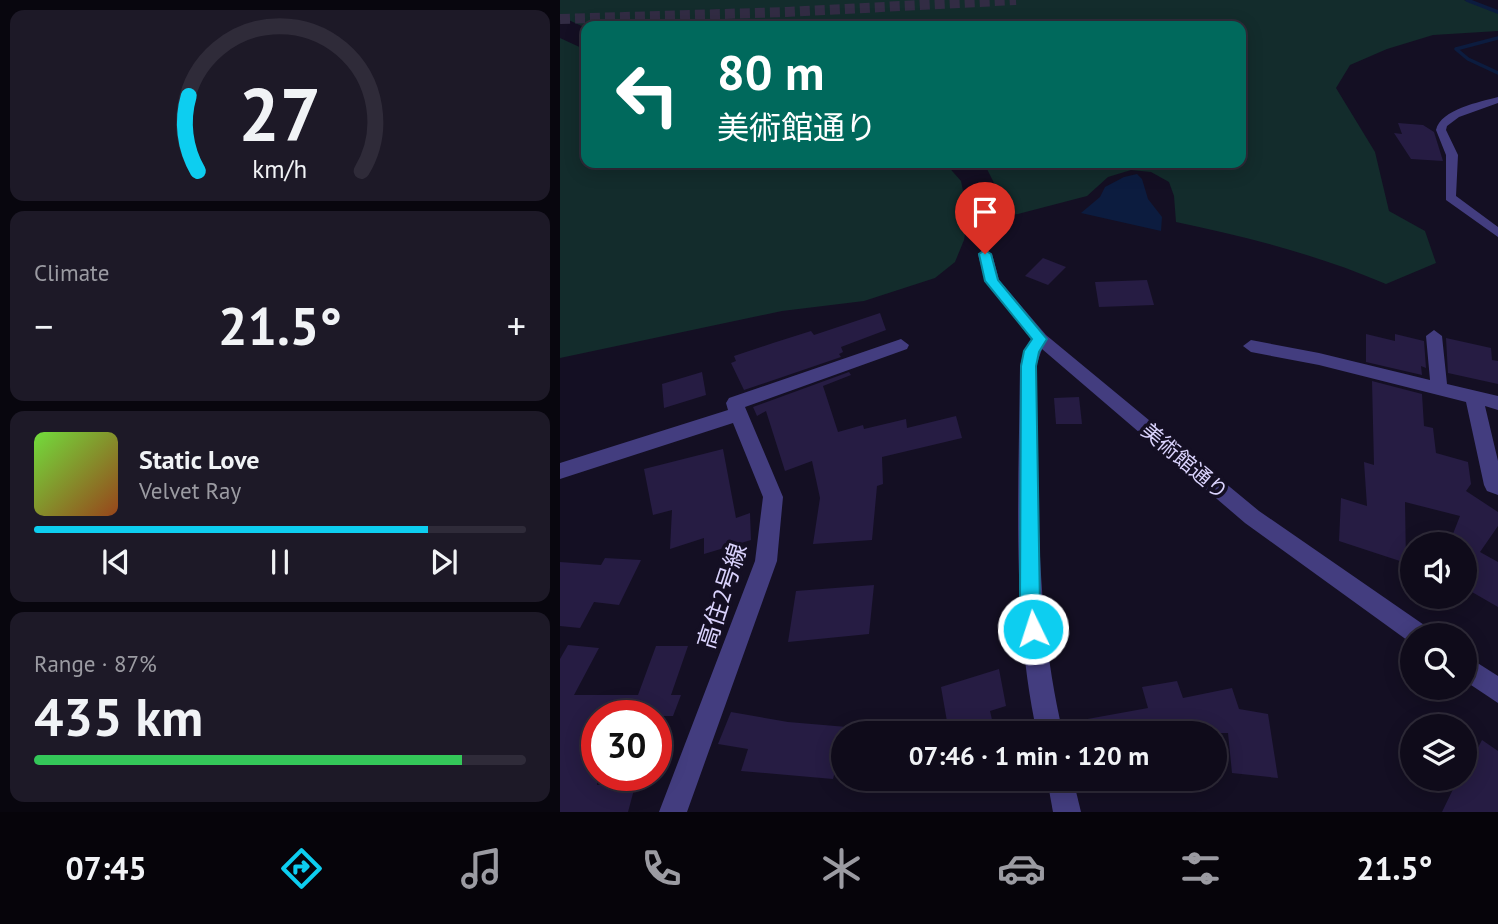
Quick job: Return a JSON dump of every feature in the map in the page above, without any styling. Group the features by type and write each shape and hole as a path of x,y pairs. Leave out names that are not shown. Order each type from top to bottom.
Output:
{"street":[{"path":"1498,100 1455,116 1442,125 1441,130 1452,155 1452,200 1498,233"},
{"name":"美術館通り","path":"985,254 992,281 1040,339 1252,517 1402,623"},
{"path":"1434,336 1439,388"},
{"path":"1040,339 1032,351 1028,366 1030,608 1047,721"},
{"path":"560,471 738,414 735,403 901,345"},
{"path":"1251,346 1319,359 1498,403"},
{"path":"1474,397 1494,485 1498,487"},
{"name":"高住2号線","path":"673,812 766,561 773,497 738,414"},
{"path":"1477,676 1498,691"},
{"path":"1063,791 1067,812"}],"green space":[{"path":"560,0 1464,0 1498,13 1498,31 1433,35 1387,49 1350,65 1336,88 1375,152 1389,211 1425,231 1436,263 1386,284 1335,264 1282,248 1176,222 1174,196 1169,182 1151,172 1131,170 1108,177 1087,196 1002,218 995,185 986,168 1246,168 1246,21 581,21 581,26 560,16"},
{"path":"560,38 581,48 581,168 949,168 961,181 968,216 964,240 955,262 935,278 864,301 782,311 560,358"}],"water":[{"path":"1137,174 1142,179 1148,199 1162,217 1161,231 1081,213 1100,197 1105,187 1124,177"}],"building":[{"path":"1398,123 1423,125 1434,132 1443,161 1411,159 1394,133 1402,134"},
{"path":"1043,258 1066,267 1048,285 1025,276"},
{"path":"1147,280 1154,305 1099,307 1095,282"},
{"path":"880,313 886,330 841,347 841,357 744,390 731,363 736,361 734,356 811,331 814,335"},
{"path":"1366,334 1395,341 1395,334 1424,341 1426,368 1421,366 1422,375 1366,362"},
{"path":"1446,338 1491,348 1492,360 1498,361 1498,384 1448,373"},
{"path":"702,372 706,395 664,408 662,384"},
{"path":"849,372 851,375 823,386 838,432 863,425 864,429 906,419 907,428 956,416 962,438 882,457 883,484 877,486 872,540 813,544 820,498 812,461 785,471 766,411 757,416 753,407"},
{"path":"1372,381 1422,394 1424,426 1433,428 1436,453 1468,462 1471,484 1466,491 1498,512 1498,526 1480,552 1498,562 1498,607 1477,595 1477,532 1454,532 1460,516 1405,502 1405,532 1400,532 1400,561 1339,541 1341,498 1367,506 1364,462 1374,465"},
{"path":"1079,397 1082,424 1056,424 1054,398"},
{"path":"723,449 736,518 750,513 751,540 704,554 704,538 670,549 672,510 653,515 644,469"},
{"path":"605,558 641,560 619,605 594,602 580,628 560,626 560,562 601,565"},
{"path":"874,585 869,634 788,642 796,591"},
{"path":"568,645 599,648 574,695 638,695 656,646 688,646 671,695 681,695 673,716 672,700 581,700 581,791 634,791 628,812 560,812 560,659"},
{"path":"999,669 1006,706 990,711 992,721 947,721 941,687"},
{"path":"1177,681 1183,698 1232,688 1239,709 1268,714 1278,778 1232,773 1227,721 1076,721 1148,708 1142,687"},
{"path":"731,712 788,722 831,726 831,779 741,771 748,749 718,744"},
{"path":"1482,740 1498,751 1498,812 1442,812 1452,791 1477,791 1477,750"}],"waterway":[{"path":"1467,0 1498,12"},
{"path":"1498,38 1456,49 1468,59 1498,73"}],"tunnel":[{"path":"560,19 787,12 1016,0"}],"route":[{"path":"985,254 992,281 1040,339 1032,351 1028,366 1031,456 1030,608 1033,629"}]}
